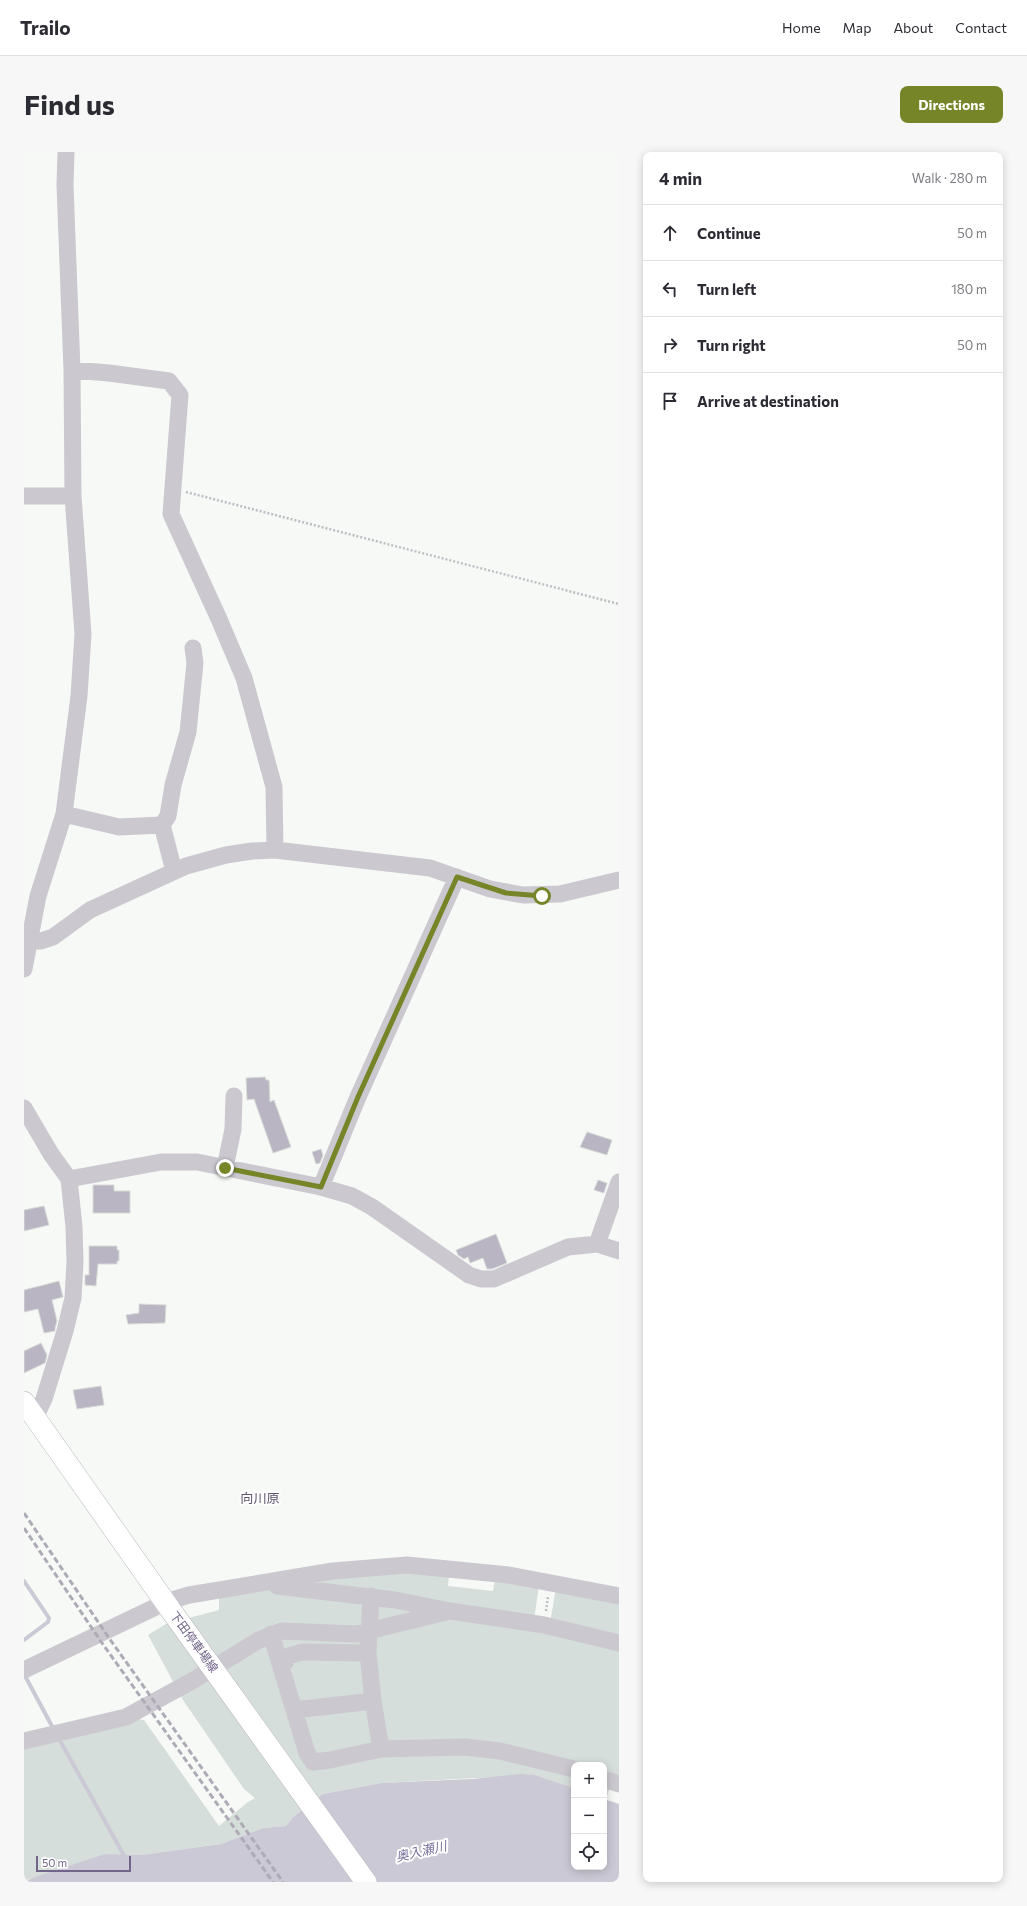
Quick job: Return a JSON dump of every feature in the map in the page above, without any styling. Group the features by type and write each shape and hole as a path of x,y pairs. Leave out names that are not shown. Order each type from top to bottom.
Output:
{"main road":[{"name":"下田停車場線","path":"30,1409 168,1606 366,1882"}],"street":[{"path":"24,969 29,932 38,896 64,814 78,704 83,634 73,496 72,370 65,185 66,152"},
{"path":"72,370 169,381 180,395 171,514 244,678 274,786 276,850"},
{"path":"24,496 73,496"},
{"path":"174,871 162,825 168,816 173,785 188,732 195,663 193,648"},
{"path":"64,814 119,827 162,825"},
{"path":"29,932 40,941 53,936 90,910 174,871 203,860 226,854 252,851 276,850 430,868 490,889 523,895 560,894 619,880"},
{"path":"321,1187 358,1097 457,877"},
{"path":"225,1168 233,1129 234,1096"},
{"path":"24,1108 51,1154 69,1179 74,1227 75,1262 73,1298 65,1331 46,1392 30,1409"},
{"path":"69,1179 161,1162 197,1162 321,1187 352,1196 372,1207 469,1275 481,1279 494,1279 568,1247 597,1244 619,1251"},
{"path":"597,1244 619,1182"},
{"path":"24,1670 168,1606 189,1595 333,1571 407,1565 509,1576 619,1596"},
{"path":"254,1584 371,1596 450,1611 544,1625 619,1643"},
{"path":"371,1596 368,1653 373,1701 381,1749"},
{"path":"24,1741 126,1717 192,1681 271,1634 282,1631 356,1634 450,1611"},
{"path":"271,1634 307,1754 313,1762 330,1760 381,1749 465,1747 500,1751 571,1768"},
{"path":"282,1667 289,1656 302,1652 368,1653"},
{"path":"294,1710 373,1701"},
{"path":"607,1780 619,1784"}],"path":[{"path":"172,488 619,604"},
{"path":"544,1625 549,1583"}],"shaded area":[{"path":"391,1572 449,1575 448,1586 493,1591 495,1579 539,1585 534,1620 550,1623 556,1588 619,1603 619,1780 613,1778 607,1796 607,1762 571,1762 571,1787 535,1775 381,1783 323,1794 293,1817 286,1826 263,1828 221,1844 141,1855 104,1854 24,1881 24,1749 135,1719 144,1720 219,1826 255,1798 244,1789 183,1700 148,1635 166,1624 219,1610 219,1596 292,1583"}],"water":[{"name":"奥入瀬川","path":"520,1774 535,1775 571,1787 571,1870 607,1870 607,1800 619,1804 619,1882 24,1882 104,1854 141,1855 221,1844 263,1828 286,1826 293,1817 323,1794 381,1783 472,1779"}],"building":[{"path":"265,1077 266,1080 269,1080 270,1102 274,1100 291,1147 273,1153 254,1099 247,1100 246,1078"},
{"path":"587,1132 612,1140 607,1155 580,1147"},
{"path":"321,1149 323,1155 320,1163 316,1164 312,1152"},
{"path":"598,1180 607,1183 604,1193 594,1190"},
{"path":"93,1185 114,1185 114,1191 130,1191 130,1213 93,1213"},
{"path":"44,1206 49,1225 24,1231 24,1210"},
{"path":"496,1234 507,1263 492,1269 487,1269 483,1258 470,1263 468,1257 464,1259 458,1255 456,1250"},
{"path":"89,1246 117,1246 117,1250 119,1250 119,1261 117,1261 117,1264 98,1264 96,1286 85,1285 85,1275 89,1275"},
{"path":"59,1281 63,1297 52,1300 57,1321 55,1331 44,1333 38,1309 24,1312 24,1290"},
{"path":"139,1304 166,1305 165,1323 128,1324 126,1315 139,1313"},
{"path":"41,1343 47,1355 45,1363 24,1373 24,1351"},
{"path":"101,1386 104,1405 77,1409 73,1390"}],"waterway":[{"path":"24,1581 49,1618 48,1622 24,1640"},
{"path":"24,1674 54,1730"},
{"path":"58,1737 126,1859"}],"railway":[{"path":"24,1513 109,1638 283,1882"},
{"path":"24,1528 102,1643 273,1882"}],"district":[{"name":"向川原","path":"260,1498"}],"route":[{"path":"225,1168 321,1187 358,1097 457,877 506,893 542,896"}]}
